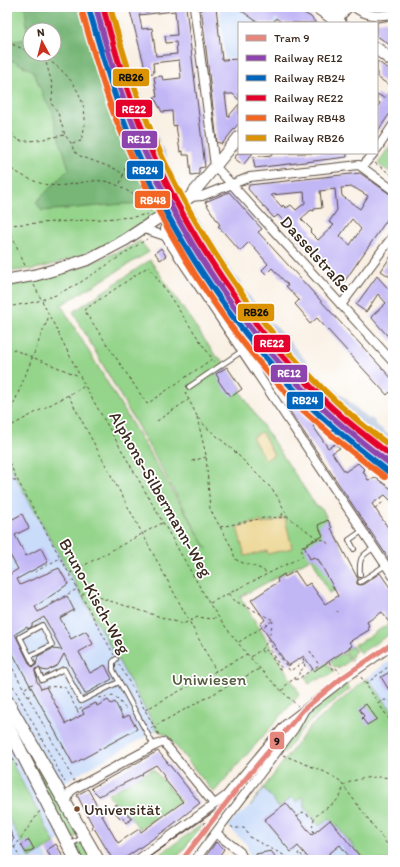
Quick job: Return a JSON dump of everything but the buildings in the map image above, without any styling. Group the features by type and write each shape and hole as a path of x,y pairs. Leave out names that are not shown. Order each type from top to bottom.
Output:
{"main road":[{"path":"317,7 336,22 347,7"},
{"path":"378,50 393,61"},
{"path":"7,280 30,276 88,259 125,240 146,233 165,214 190,197 238,138"},
{"path":"7,701 98,860"},
{"path":"7,724 76,860"}],"street":[{"path":"194,7 215,166"},
{"path":"335,7 336,22"},
{"path":"354,7 371,16 393,14"},
{"path":"378,147 393,125"},
{"path":"362,167 372,156"},
{"path":"190,197 202,196 250,177 359,165 393,190"},
{"name":"Dasselstraße","path":"215,166 393,362"},
{"path":"165,214 165,236 393,576"},
{"path":"146,233 165,236"},
{"path":"341,305 393,236"},
{"path":"137,860 231,790 286,724 356,670 393,645"},
{"path":"195,860 294,729 304,711"},
{"path":"66,804 70,792 77,787 161,742 165,744 214,804"},
{"path":"216,833 240,852 244,860"}],"lane":[{"path":"188,387 242,351"},
{"path":"354,549 349,540 362,531"},
{"path":"360,575 360,559 364,554 374,548"},
{"path":"360,582 386,565"},
{"path":"30,656 52,645 42,625 20,637 33,663"},
{"path":"116,659 113,662 113,670 154,746"},
{"path":"38,671 42,680 64,669 81,701 119,682"},
{"path":"68,845 85,837"}],"path":[{"path":"82,7 98,71 128,158 119,186"},
{"path":"7,42 22,49"},
{"path":"46,62 54,94 51,103 58,113 74,151 80,156 118,170 123,176"},
{"path":"51,62 74,83 82,103 85,122 81,140 71,143"},
{"path":"7,128 12,132 16,139 20,140 32,140 66,134"},
{"path":"372,156 393,176"},
{"path":"7,166 27,178 49,185 68,185 103,180 119,186 143,201 148,206 151,213"},
{"path":"7,225 129,218 151,213 165,214"},
{"name":"Alphons-Silbermann-Weg","path":"7,225 30,276 85,386 210,604 260,669 297,705"},
{"path":"7,307 42,300 56,295 81,282 146,233"},
{"path":"149,266 212,359 147,404 84,310 149,266"},
{"path":"7,421 50,314"},
{"path":"7,347 80,376"},
{"path":"7,428 85,386"},
{"path":"188,387 185,392 197,416 207,457 210,508 232,548 235,559 244,564 261,568 268,574"},
{"path":"68,395 216,671"},
{"path":"157,421 188,399"},
{"path":"197,416 270,487 277,496 288,517 317,538 325,540 328,544"},
{"path":"192,461 207,457"},
{"name":"Bruno-Kisch-Weg","path":"7,458 60,558 82,595 154,727 165,744"},
{"path":"7,478 18,481"},
{"path":"375,508 385,501"},
{"path":"281,516 283,509"},
{"path":"220,527 264,518 281,516 288,517"},
{"path":"70,574 164,522"},
{"path":"210,604 303,556 301,547 317,538"},
{"path":"35,572 60,558"},
{"path":"52,602 78,589"},
{"path":"82,595 85,593 183,624 198,616 212,619 218,616"},
{"path":"229,594 233,600 273,620"},
{"path":"250,657 261,650 269,640 273,620"},
{"path":"239,643 273,620"},
{"path":"269,640 290,671 304,662"},
{"path":"261,650 263,653 267,650 280,670 282,669 269,649 273,646"},
{"path":"294,679 298,679 319,665 310,652"},
{"path":"145,710 248,654"},
{"path":"282,691 288,683 305,667 302,657"},
{"path":"7,658 77,787"},
{"path":"329,662 334,670 336,668 344,679"},
{"path":"365,684 393,663"},
{"path":"154,727 260,669"},
{"path":"356,670 393,725"},
{"path":"7,675 68,788"},
{"path":"24,689 38,681"},
{"path":"46,687 64,686 80,716"},
{"path":"28,697 34,693"},
{"path":"98,698 113,695 117,697 123,707 131,712"},
{"path":"378,703 384,700 393,701"},
{"path":"77,710 84,706"},
{"path":"276,752 325,772 344,785 352,799 393,852"},
{"path":"314,833 312,826 314,818 340,795 344,785 352,780 393,778"},
{"path":"14,848 46,802"},
{"path":"297,817 303,812 314,818"},
{"path":"200,830 211,818"},
{"path":"204,825 205,821"},
{"path":"224,822 233,828 244,828 252,838 292,860"},
{"path":"11,841 20,860"},
{"path":"298,860 300,857 298,854 299,852 303,857 306,855"},
{"path":"280,860 292,860"}],"shaded area":[{"path":"88,7 114,7 141,98 176,180 178,179 181,186 181,188 163,198 162,204 133,151 114,103 105,76"},
{"path":"219,7 259,7 281,22 238,22 238,58 225,59"},
{"path":"193,211 237,279 239,278 242,283 240,284 271,324 273,323 317,373 369,419 371,418 375,421 374,423 393,438 393,471 317,407 297,387 253,336 223,295 176,221"},
{"path":"7,461 157,730 49,791 72,834 43,848 49,860 7,860"},
{"path":"393,658 393,712 367,678"},
{"path":"264,788 292,796 303,797 306,805 304,806 319,825 330,817 365,860 250,860 247,845 227,825 250,806"}],"green space":[{"path":"7,7 88,7 112,97 125,133 147,178 162,204 158,215 102,246 62,262 41,268 7,272"},
{"path":"25,7 88,7 106,80 119,116 140,164 162,204 123,204 42,211 36,202 69,169 56,128 53,112 46,102 33,71 14,61 7,62 7,42 22,40 22,62 62,62 62,22 26,22"},
{"path":"393,141 393,174 379,165 379,162"},
{"name":"Uniwiesen","path":"140,241 149,252 61,305 207,549 73,312 150,260 215,355 221,359 242,389 240,391 316,506 323,510 358,580 329,593 312,558 240,597 300,694 214,792 167,735 157,730 7,461 7,286 59,274 110,255"},
{"path":"393,623 393,632 360,653 354,645 357,643 358,644 388,624"},
{"path":"352,646 356,651 352,654 353,656 349,658 345,651"},
{"path":"344,653 349,660 352,659 338,669 337,667 335,668 330,661"},
{"path":"327,663 334,672 325,678 324,676 318,680 316,679 309,684 305,677"},
{"path":"367,678 393,712 393,860 365,860 330,818 319,826 304,806 306,805 303,801 305,799 303,797 297,802 292,797 279,807 264,788 250,806 308,729"},
{"path":"347,684 350,689 305,726 284,753 280,750 300,724 321,704"},
{"path":"7,709 79,835 71,839 7,716"},
{"path":"7,754 55,844 30,858 7,815"},
{"path":"153,769 181,801 139,829 128,813 126,813 116,803 114,804 108,794"},
{"path":"201,825 202,826 175,860 152,860"},
{"path":"83,844 93,860 83,860 75,845"}],"sand":[{"path":"262,432 274,455 265,460 252,437"},
{"path":"285,518 292,548 268,554 267,551 245,556 237,527 261,521 262,524"}],"tram line":[{"name":"9","path":"182,860 237,789 303,710 343,677 393,643"},
{"path":"148,858 215,811 237,789"}],"railway":[{"path":"106,7 119,56 135,105 177,198 203,242 231,284 262,325 296,363 342,409 393,449"}],"rail line":[{"name":"RE12","path":"96,7 119,85 144,150 162,189 205,264 255,335 283,367 331,416 393,466"},
{"name":"RE22","path":"103,7 125,83 150,147 188,223 210,260 235,296 288,363 335,410 393,457"},
{"name":"RB26","path":"110,7 132,81 156,143 194,219 216,256 266,326 294,358 339,404 365,427 393,448"},
{"name":"RB24","path":"89,9 121,113 137,152 155,191 199,268 224,305 279,373 327,422 389,472"},
{"name":"RB48","path":"82,11 106,91 132,157 151,196 194,273 245,345 273,379 323,428 385,477"}],"place":[{"name":"Universität","path":"77,809"}]}
